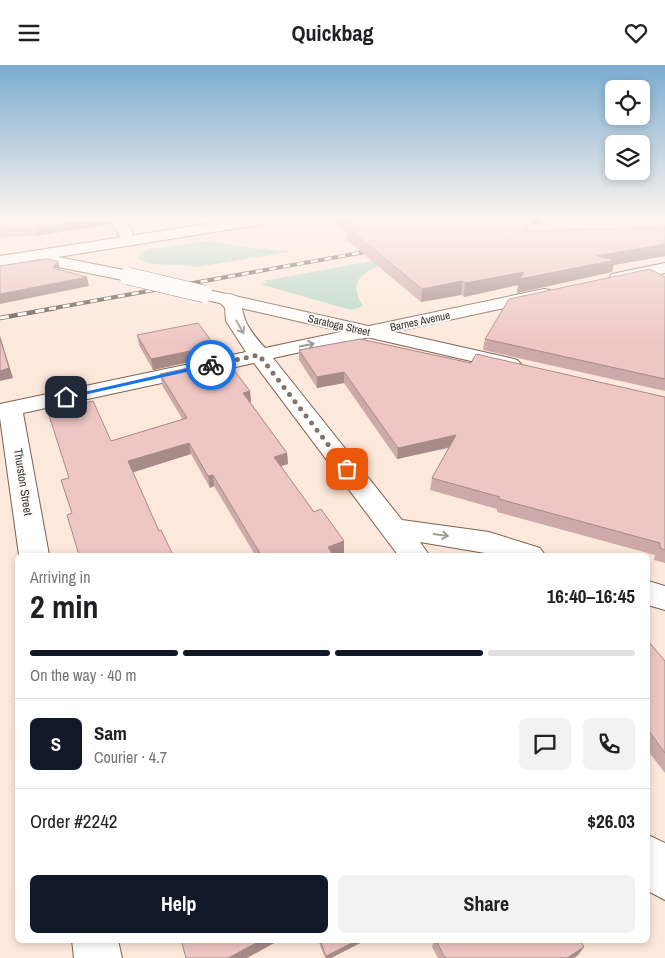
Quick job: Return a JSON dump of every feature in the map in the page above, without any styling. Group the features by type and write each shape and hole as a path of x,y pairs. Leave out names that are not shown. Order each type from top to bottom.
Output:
{"street":[{"name":"Saratoga Street","path":"61,262 370,331 529,369"},
{"path":"116,262 116,267 128,277"},
{"path":"598,282 665,268"},
{"name":"Barnes Avenue","path":"6,410 560,290"},
{"path":"226,299 234,306 236,321 259,355 412,553"},
{"name":"Thurston Street","path":"6,410 34,553"},
{"path":"393,527 489,542 524,553"},
{"path":"650,594 665,598"},
{"path":"650,859 665,878"},
{"path":"96,943 98,958"}],"green space":[{"path":"146,262 230,262 198,267"},
{"path":"368,262 379,262 382,265 367,272 359,280 357,291 363,306 351,310 260,284 269,283 263,281"}],"building":[{"path":"29,262 58,262 53,268 87,277 0,294 0,266"},
{"path":"389,262 607,262 520,279 524,272 422,289"},
{"path":"650,269 665,277 665,379 485,339 509,299"},
{"path":"198,323 215,346 151,359 137,335"},
{"path":"0,338 9,368 0,371"},
{"path":"360,339 471,363 476,354 665,397 665,550 660,548 660,543 499,499 500,497 432,478 456,435 398,448 344,372 317,377 299,350"},
{"path":"226,360 250,391 243,393 287,453 274,457 314,512 321,509 344,541 328,547 332,553 260,553 213,475 208,476 189,443 128,461 159,531 161,530 172,553 78,553 67,515 72,513 61,480 69,478 48,412 93,401 111,441 187,418 160,374"},
{"path":"650,643 665,661 665,753 650,733"},
{"path":"182,943 256,943 228,958 186,958"},
{"path":"321,943 352,943 326,956"},
{"path":"438,943 582,943 584,947 567,958 445,958"}],"railway":[{"path":"49,309 311,262"},
{"path":"0,318 56,308"}],"way so far":[{"path":"211,365 259,355 347,469"}],"route":[{"path":"66,397 211,365"}]}
